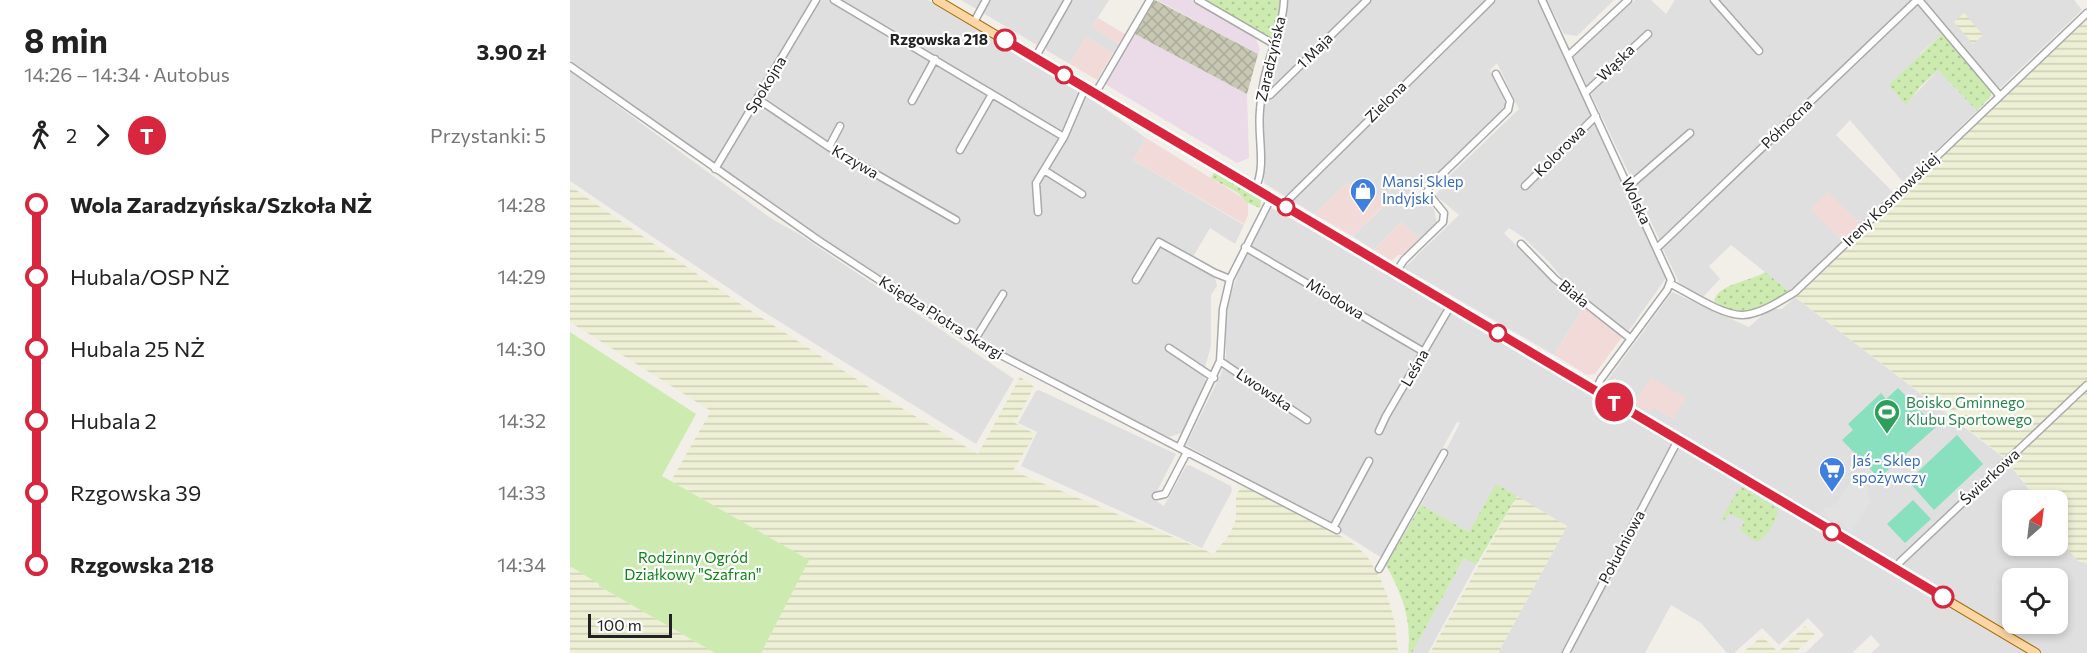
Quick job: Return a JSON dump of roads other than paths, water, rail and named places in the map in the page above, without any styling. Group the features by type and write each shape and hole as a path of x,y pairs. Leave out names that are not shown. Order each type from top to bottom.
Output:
{"main road":[{"path":"937,0 2036,653"}],"street":[{"name":"Spokojna","path":"715,169 816,0"},
{"path":"834,0 1064,137"},
{"path":"974,22 987,0"},
{"path":"1035,58 1068,0"},
{"path":"1095,94 1150,0"},
{"path":"1198,0 1274,44"},
{"name":"Zaradzyńska","path":"1255,189 1261,176 1259,132 1261,98 1284,0"},
{"name":"1 Maja","path":"1261,98 1270,95 1367,0"},
{"name":"Zielona","path":"1284,206 1491,0"},
{"name":"Wolska","path":"1542,0 1671,277 1671,284"},
{"path":"1568,56 1628,0"},
{"path":"1714,0 1759,51"},
{"path":"1918,0 2000,95"},
{"name":"Północna","path":"1657,248 1918,0"},
{"name":"Ireny Kosmowskiej","path":"1671,284 1735,315 1757,312 1798,290 2087,13"},
{"name":"Wąska","path":"1585,93 1647,33"},
{"path":"912,101 935,59"},
{"name":"Księdza Piotra Skargi","path":"570,66 818,240 974,341 1335,529 1370,461"},
{"path":"1396,272 1404,260 1443,222 1443,213 1428,195 1427,189 1508,110 1509,98 1496,74"},
{"path":"1038,212 1036,183 1064,137 1085,88"},
{"path":"960,150 992,94"},
{"name":"Krzywa","path":"758,99 829,147 956,220"},
{"name":"Kolorowa","path":"1525,186 1596,116"},
{"path":"829,147 840,126"},
{"path":"1629,186 1690,133"},
{"path":"1044,170 1082,194"},
{"path":"1179,448 1214,378 1220,361 1223,309 1230,279 1271,198"},
{"path":"1136,280 1159,242 1230,279"},
{"name":"Biała","path":"1521,244 1555,279 1631,339"},
{"name":"Miodowa","path":"1245,247 1424,352"},
{"path":"1595,391 1601,379 1671,284"},
{"path":"974,341 1003,294"},
{"name":"Leśna","path":"1379,431 1451,305"},
{"path":"1169,348 1214,378"},
{"name":"Lwowska","path":"1220,361 1307,420"},
{"name":"Świerkowa","path":"1895,570 1900,562 2087,385"},
{"name":"Południowa","path":"1566,653 1678,440"},
{"path":"1156,496 1165,494 1187,452"},
{"path":"1379,569 1444,453"}],"place":[{"name":"Rzgowska 218","path":"1005,40"},
{"name":"Mansi Sklep Indyjski","path":"1363,214"},
{"name":"Boisko Gminnego Klubu Sportowego","path":"1887,435"},
{"name":"Jaś - Sklep spożywczy","path":"1832,493"}],"park label":[{"name":"Rodzinny Ogród Działkowy \"Szafran\"","path":"693,566"}]}
